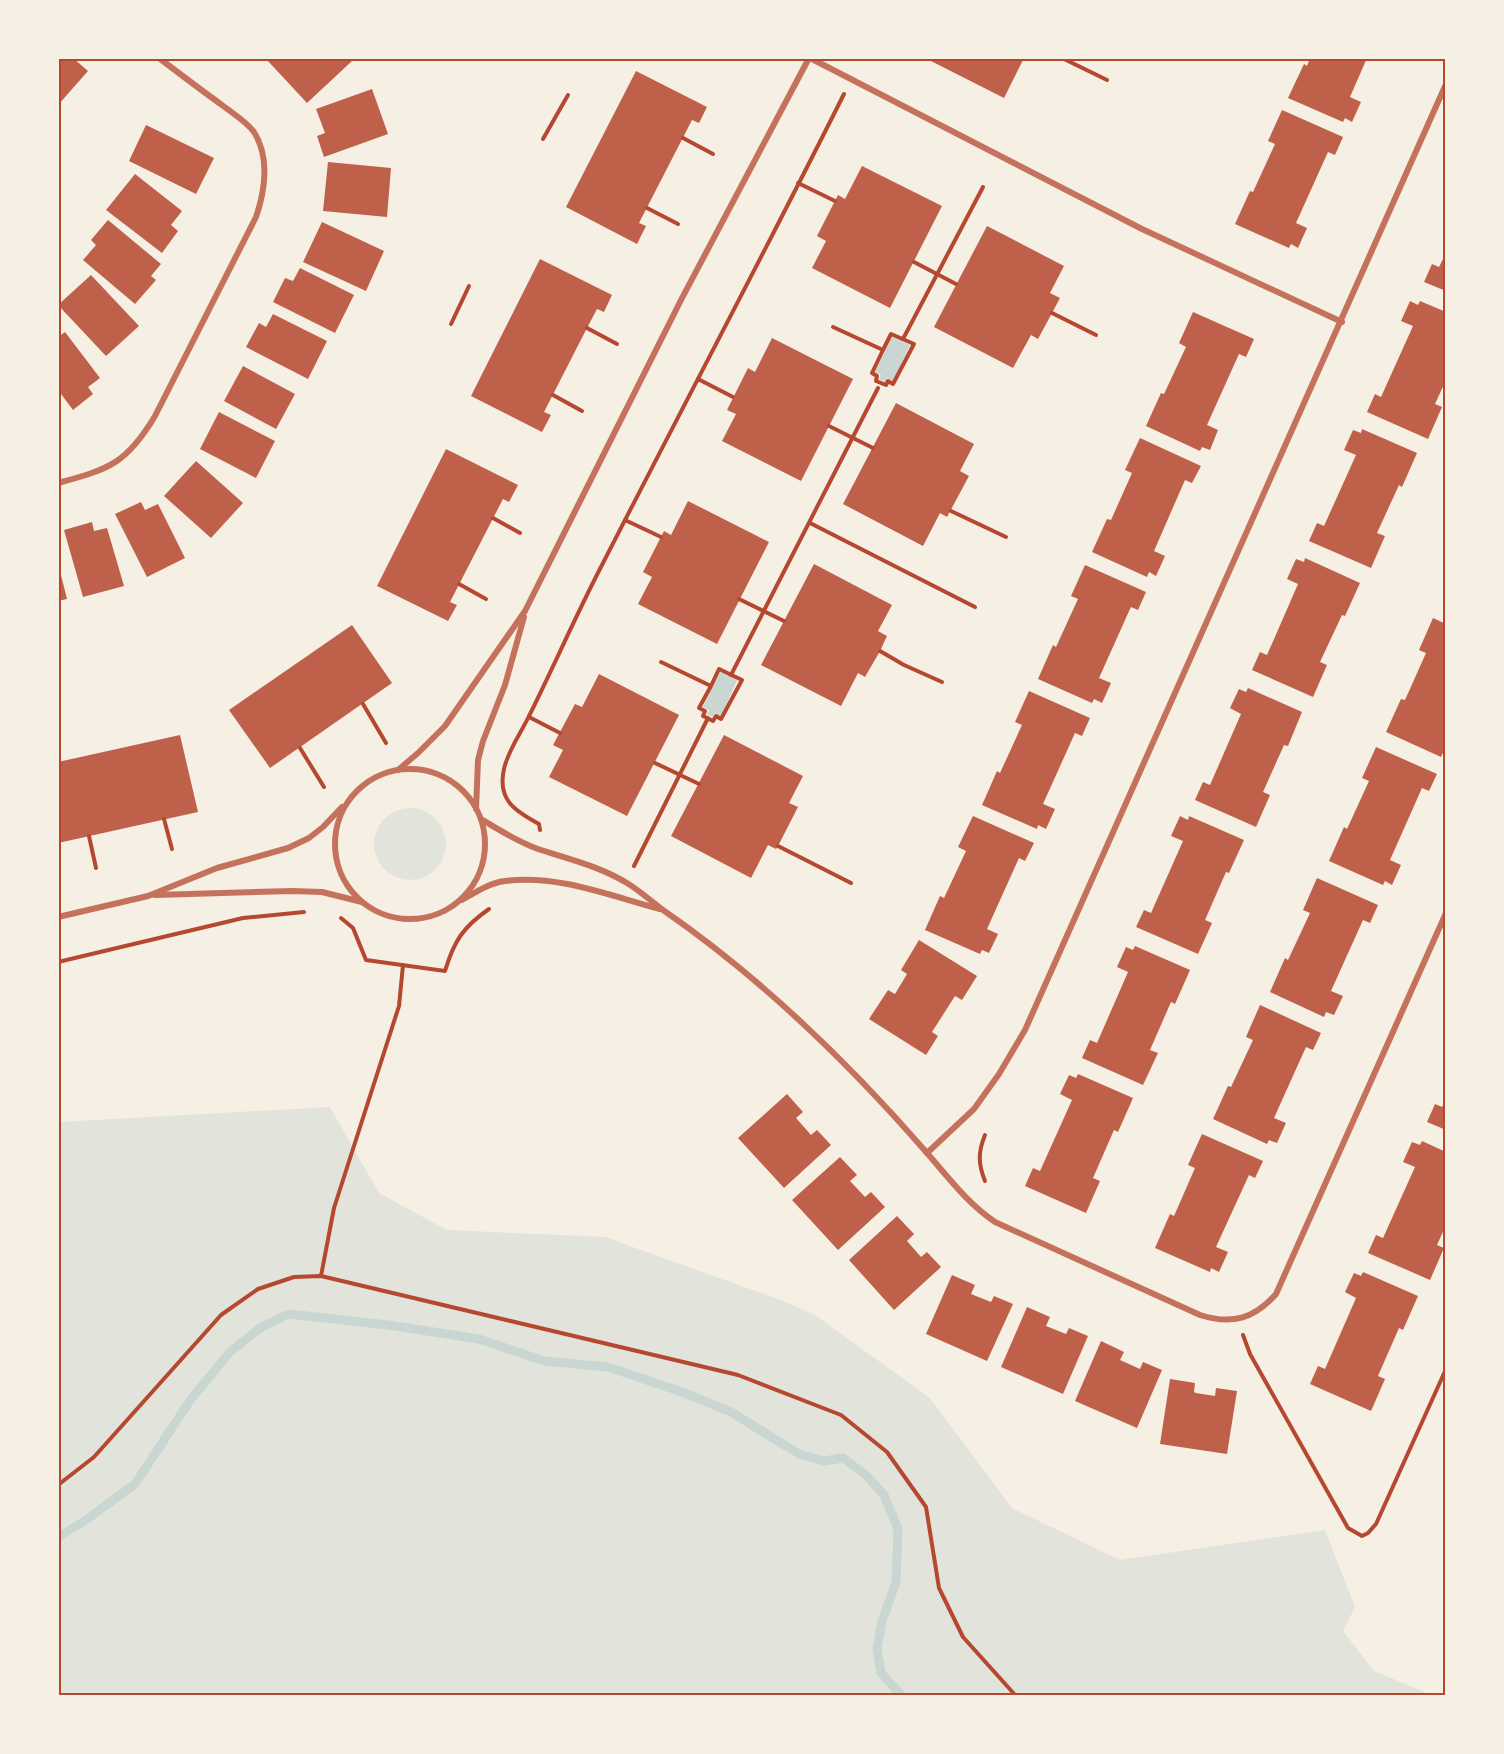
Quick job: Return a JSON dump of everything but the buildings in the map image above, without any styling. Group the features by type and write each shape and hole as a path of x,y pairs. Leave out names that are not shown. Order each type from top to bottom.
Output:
{"street":[{"path":"58,483 103,470 130,452 142,438 250,228 261,201 265,183 264,167 254,133 240,119 159,58"},
{"path":"398,770 445,726 525,611 681,300 810,58 1142,229 1342,322"},
{"path":"927,1154 974,1109 1026,1030 1446,84"},
{"path":"476,809 478,760 505,684 525,611"},
{"path":"148,896 216,868 298,844 323,827 357,791 376,777 398,770 421,770 443,777 462,790 481,819 485,842 482,864 473,885 458,902"},
{"path":"357,791 342,811 335,836 337,861 346,884 363,903"},
{"path":"481,819 535,848 600,869 627,883 726,956 808,1026 896,1117 981,1213 995,1222 1215,1320 1227,1321 1243,1318 1266,1305 1276,1293 1446,913"},
{"path":"58,917 148,896 206,892 302,891 336,894 363,903 376,911 405,919 423,918 442,912 489,885 504,881 529,880 584,888 663,910"}],"path":[{"path":"1062,58 1107,80"},
{"path":"543,139 568,95"},
{"path":"538,838 541,828 539,824 511,807 506,798 504,768 512,748 529,717 582,603 838,106"},
{"path":"683,138 713,154"},
{"path":"798,183 835,201"},
{"path":"903,339 983,186"},
{"path":"647,208 678,224"},
{"path":"914,262 956,284"},
{"path":"451,324 470,286"},
{"path":"1052,313 1096,335"},
{"path":"833,327 883,350"},
{"path":"587,328 616,344"},
{"path":"891,334 914,344 893,384 888,381 886,385 876,381 877,376 872,373 883,350 891,334"},
{"path":"698,380 733,397"},
{"path":"731,675 878,388"},
{"path":"553,395 582,411"},
{"path":"829,426 873,448"},
{"path":"951,511 1006,537"},
{"path":"493,518 520,533"},
{"path":"625,520 661,537"},
{"path":"810,523 975,607"},
{"path":"459,584 486,599"},
{"path":"739,599 784,621"},
{"path":"880,651 942,682"},
{"path":"661,662 711,686"},
{"path":"719,669 742,680 721,719 716,716 713,721 703,716 705,711 699,708 711,686 719,669"},
{"path":"363,704 386,743"},
{"path":"529,717 560,733"},
{"path":"634,866 708,718"},
{"path":"300,748 324,787"},
{"path":"655,764 699,784"},
{"path":"164,819 172,849"},
{"path":"89,836 96,868"},
{"path":"778,846 851,883"},
{"path":"339,917 353,928 366,960 445,971 454,944 462,932 475,918 496,905"},
{"path":"58,962 243,918 314,912"},
{"path":"321,1276 334,1208 399,1006 403,964"},
{"path":"985,1135 979,1157 985,1182"},
{"path":"58,1485 94,1457 221,1315 258,1289 294,1277 321,1276 738,1376 842,1415 887,1452 926,1507 939,1588 963,1637 1016,1695"},
{"path":"1245,1342 1348,1528 1362,1536 1376,1524 1446,1369"}],"shaded area":[{"path":"892,337 910,345 893,381 887,378 885,382 879,379 881,375 875,372"},
{"path":"720,672 737,680 721,716 715,713 713,717 707,714 709,710 703,707"},
{"path":"417,808 436,818 444,830 446,844 444,858 436,870 424,878 403,880 384,870 376,858 374,837 384,818 396,810"},
{"path":"330,1107 379,1193 447,1230 605,1237 778,1299 815,1315 930,1398 1012,1508 1120,1560 1325,1530 1355,1607 1343,1631 1374,1671 1432,1695 59,1696 59,1122"}],"waterway":[{"path":"58,1537 83,1522 135,1484 191,1399 230,1352 260,1328 289,1314 388,1325 479,1339 544,1361 608,1367 682,1392 731,1412 799,1454 824,1461 843,1458 867,1476 884,1495 898,1529 896,1582 882,1621 877,1649 881,1673 902,1696"}]}
